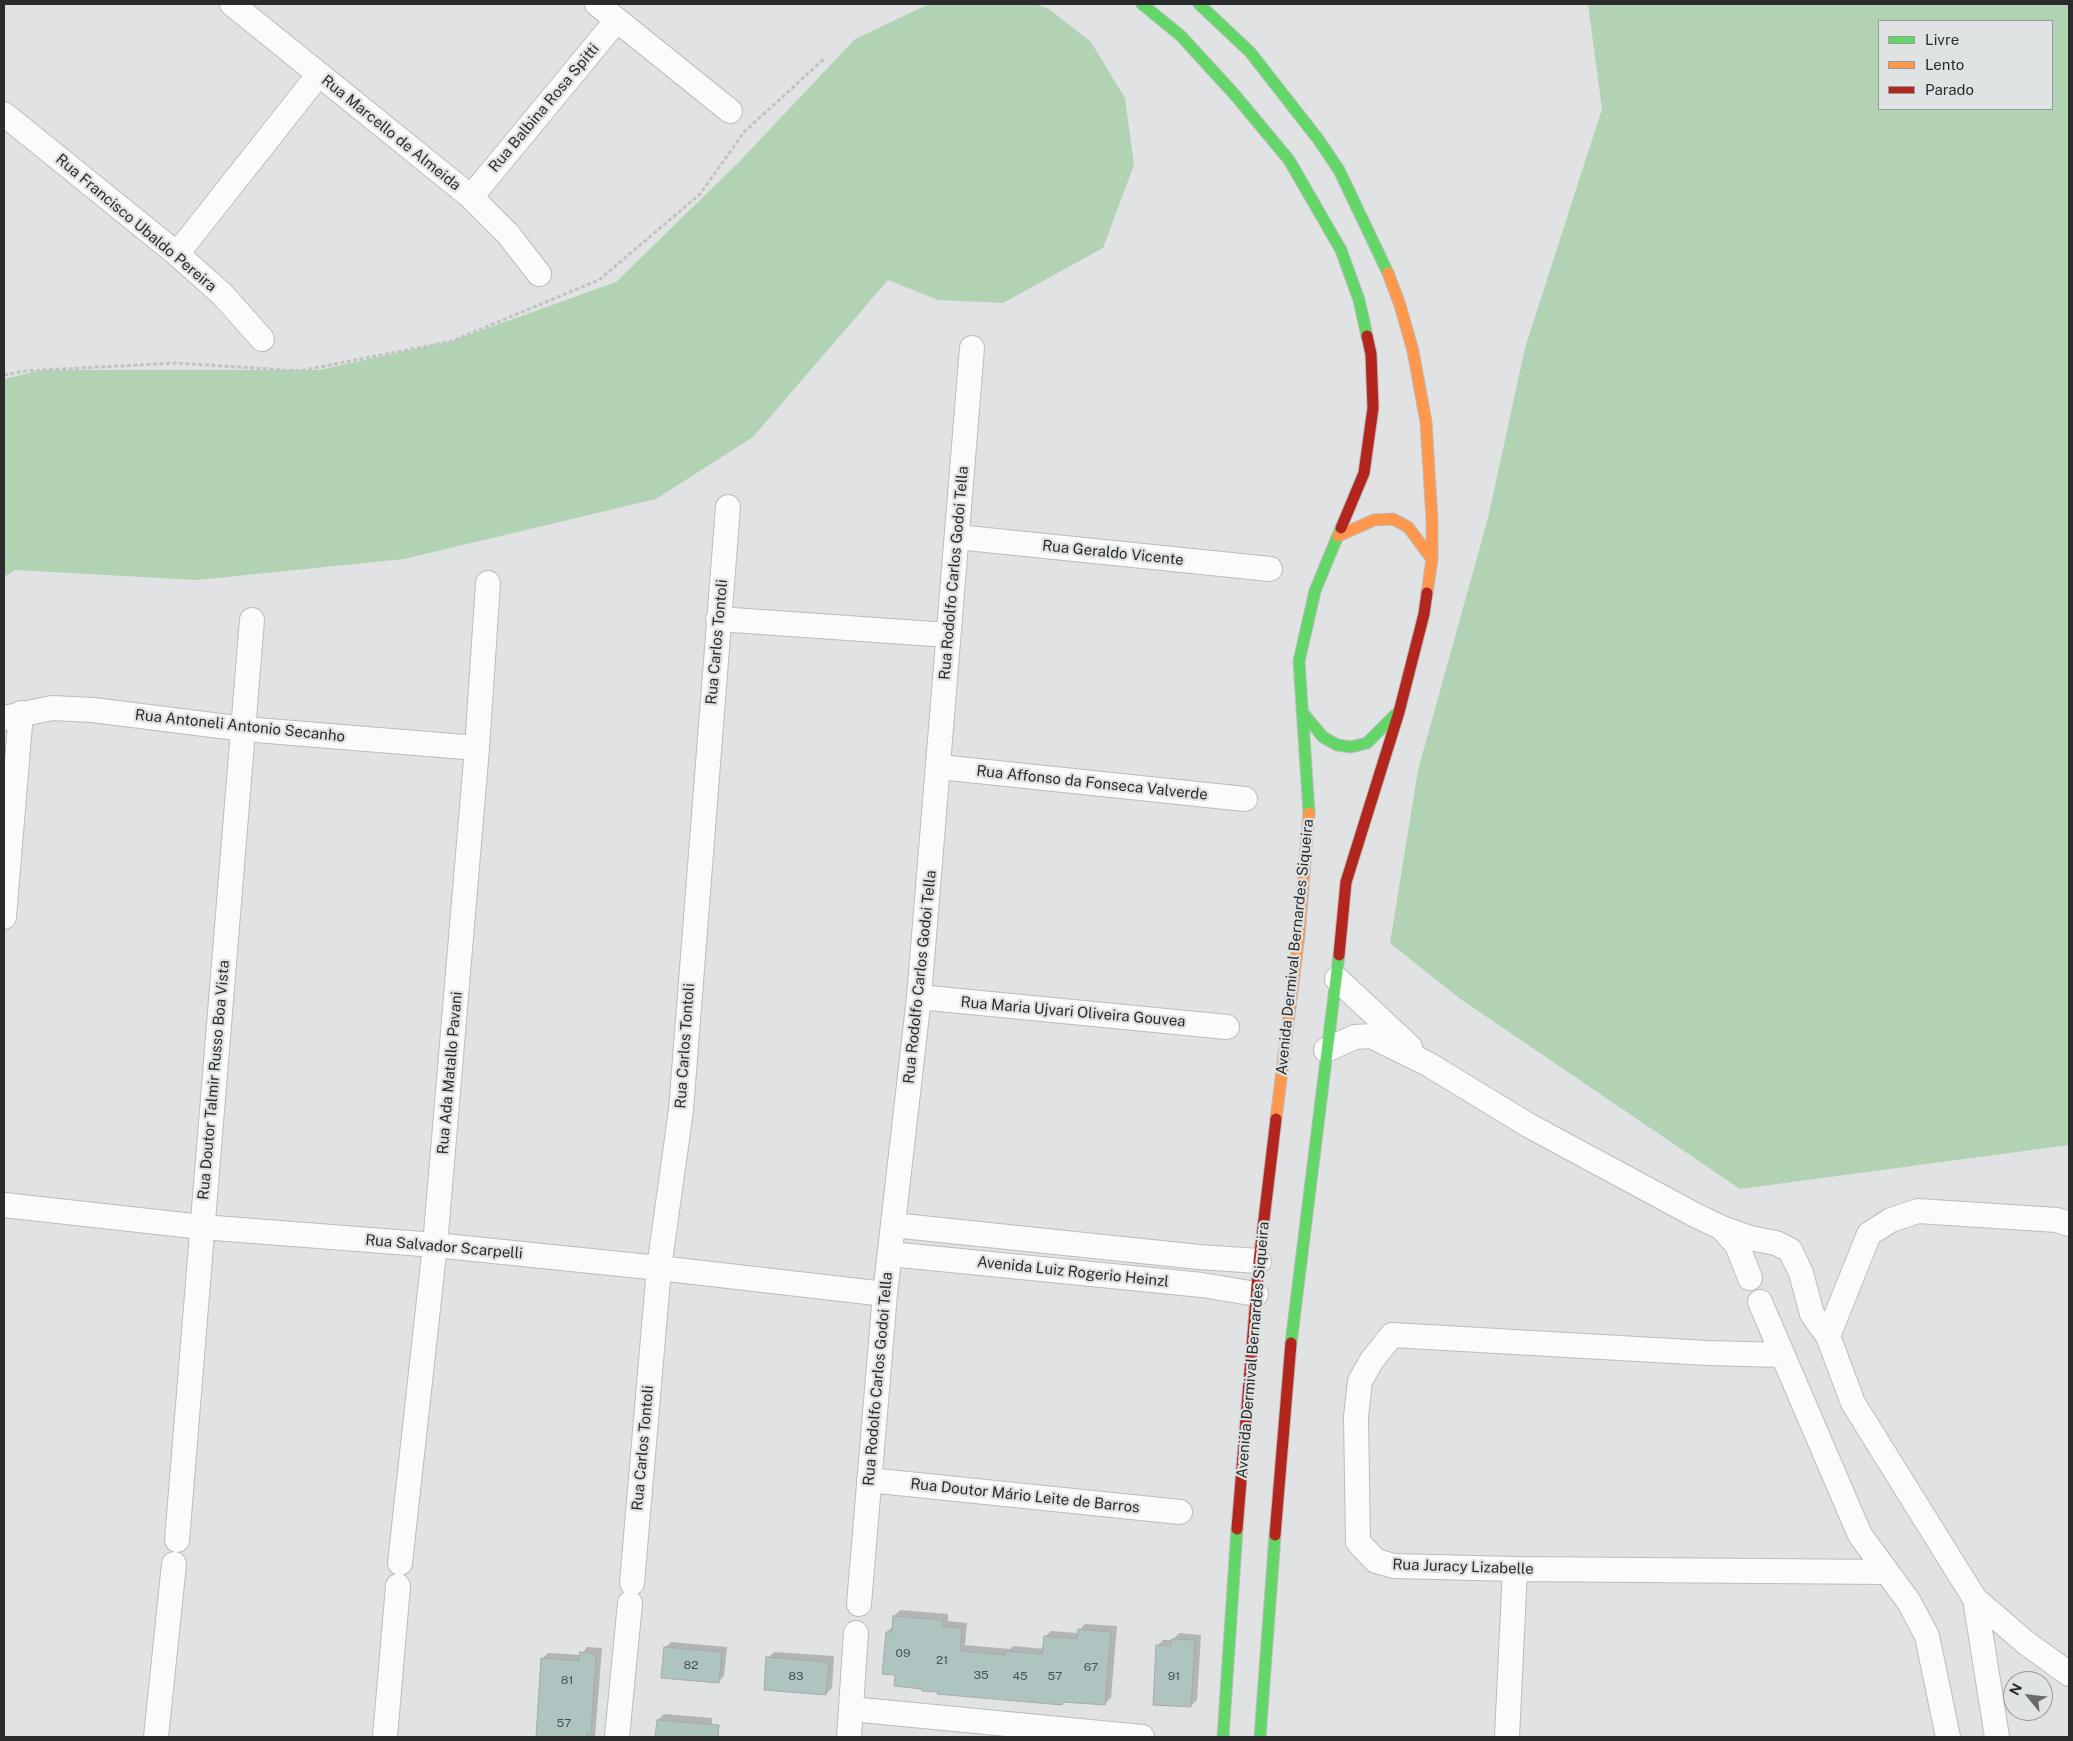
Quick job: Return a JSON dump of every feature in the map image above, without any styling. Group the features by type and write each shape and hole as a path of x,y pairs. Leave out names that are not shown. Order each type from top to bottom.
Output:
{"main road":[{"name":"Avenida Dermival Bernardes Siqueira","path":"1142,4 1181,36 1235,95 1290,160 1341,250 1359,300 1371,354 1373,408 1364,473 1315,591 1299,661 1308,827 1300,935 1259,1261 1242,1453 1223,1737"},
{"path":"1199,4 1250,52 1318,139 1339,170 1384,262 1400,306 1413,351 1426,422 1432,520 1432,559 1424,614 1399,712 1346,882 1337,980 1326,1050 1289,1358 1260,1737"},
{"path":"1338,536 1374,520 1393,519 1408,527 1432,559"},
{"path":"1302,712 1323,737 1338,745 1351,747 1367,743 1399,712"}],"street":[{"name":"Rua Marcello de Almeida","path":"232,4 471,197 508,234 539,274"},
{"path":"597,4 730,111"},
{"name":"Rua Balbina Rosa Spitti","path":"471,197 617,20"},
{"path":"177,254 319,74"},
{"name":"Rua Francisco Ubaldo Pereira","path":"4,114 177,254 223,295 262,339"},
{"name":"Rua Rodolfo Carlos Godoi Tella","path":"859,1604 885,1294 919,997 940,767 948,635 972,348"},
{"name":"Rua Carlos Tontoli","path":"617,1737 659,1268 681,1110 728,507"},
{"name":"Rua Geraldo Vicente","path":"957,536 1270,569"},
{"name":"Rua Ada Matallo Pavani","path":"384,1737 399,1574 435,1245 477,748 488,583"},
{"path":"718,619 948,635"},
{"name":"Rua Doutor Talmir Russo Boa Vista","path":"177,1540 252,620"},
{"name":"Rua Antoneli Antonio Secanho","path":"12,716 52,708 93,710 244,729 477,748"},
{"path":"4,917 12,716"},
{"name":"Rua Affonso da Fonseca Valverde","path":"940,767 1245,799"},
{"path":"1337,980 1428,1064"},
{"name":"Rua Maria Ujvari Oliveira Gouvea","path":"919,997 1227,1027"},
{"path":"1326,1050 1355,1038 1371,1036 1428,1064 1528,1125 1695,1216 1722,1228 1750,1238 1776,1243 1790,1250 1801,1273 1812,1314 1828,1336 1853,1403 1974,1599 2025,1642 2069,1674"},
{"name":"Rua Salvador Scarpelli","path":"4,1205 202,1227 435,1245 885,1294"},
{"path":"1828,1336 1869,1234 1890,1220 1918,1211 2057,1220 2069,1224"},
{"name":"Avenida Luiz Rogerio Heinzl","path":"893,1225 1199,1257 1259,1261"},
{"path":"1722,1228 1737,1245 1750,1278"},
{"name":"Avenida Luiz Rogerio Heinzl","path":"890,1254 1202,1285 1256,1294"},
{"path":"1760,1302 1860,1535 1909,1602 1927,1636 1948,1737"},
{"name":"Rua Juracy Lizabelle","path":"1783,1355 1707,1353 1392,1335 1372,1360 1360,1381 1356,1417 1358,1542 1376,1561 1394,1566 1515,1570 1886,1572"},
{"name":"Rua Doutor Mário Leite de Barros","path":"869,1480 1180,1512"},
{"path":"156,1737 174,1564"},
{"path":"1507,1737 1515,1570"},
{"path":"1974,1599 1997,1737"},
{"path":"849,1737 856,1633"},
{"path":"851,1709 1142,1737"}],"path":[{"path":"4,374 25,371 177,363 300,371 452,341 599,280 700,194 745,131 824,59"}],"green space":[{"path":"929,4 1035,4 1049,9 1091,42 1125,98 1134,165 1103,248 1003,303 938,300 888,280 753,437 656,499 404,559 197,580 15,570 4,577 4,379 42,370 319,370 452,341 616,282 738,163 855,39"},
{"path":"1588,4 2069,4 2069,1145 1740,1189 1459,998 1390,943 1418,770 1488,518 1525,348 1602,109"}],"building":[{"path":"893,1616 943,1620 942,1627 962,1628 960,1651 1005,1655 1006,1651 1042,1654 1044,1636 1077,1639 1078,1629 1111,1632 1105,1705 1063,1702 1062,1705 937,1694 938,1692 894,1686 895,1675 882,1674 886,1632 892,1632"},
{"path":"1172,1639 1195,1640 1191,1707 1153,1705 1156,1645 1171,1646"},
{"path":"664,1647 722,1652 719,1683 661,1678"},
{"path":"580,1652 596,1654 591,1734 587,1734 587,1737 536,1737 541,1658 579,1661"},
{"path":"766,1657 829,1662 826,1695 764,1690"},
{"path":"657,1720 719,1725 718,1737 655,1737"}],"traffic: fast":[{"path":"1142,4 1181,36 1235,95 1289,160 1341,250 1359,300 1367,336"},
{"path":"1199,4 1250,52 1318,139 1339,170 1388,273"},
{"path":"1309,813 1299,661 1315,591 1341,528"},
{"path":"1302,712 1323,737 1337,745 1351,747 1367,743 1396,714"},
{"path":"1291,1343 1339,955"},
{"path":"1223,1737 1237,1529"},
{"path":"1260,1737 1275,1535"}],"traffic: slow":[{"path":"1388,273 1400,305 1413,351 1426,422 1432,520 1432,559 1427,593"},
{"path":"1338,536 1374,520 1393,519 1408,527 1432,559"},
{"path":"1276,1119 1299,935 1309,813"}],"traffic: jam":[{"path":"1341,528 1364,473 1373,408 1371,354 1367,336"},
{"path":"1339,955 1346,882 1399,712 1424,614 1427,593"},
{"path":"1237,1529 1259,1261 1276,1119"},
{"path":"1275,1535 1291,1343"}]}
